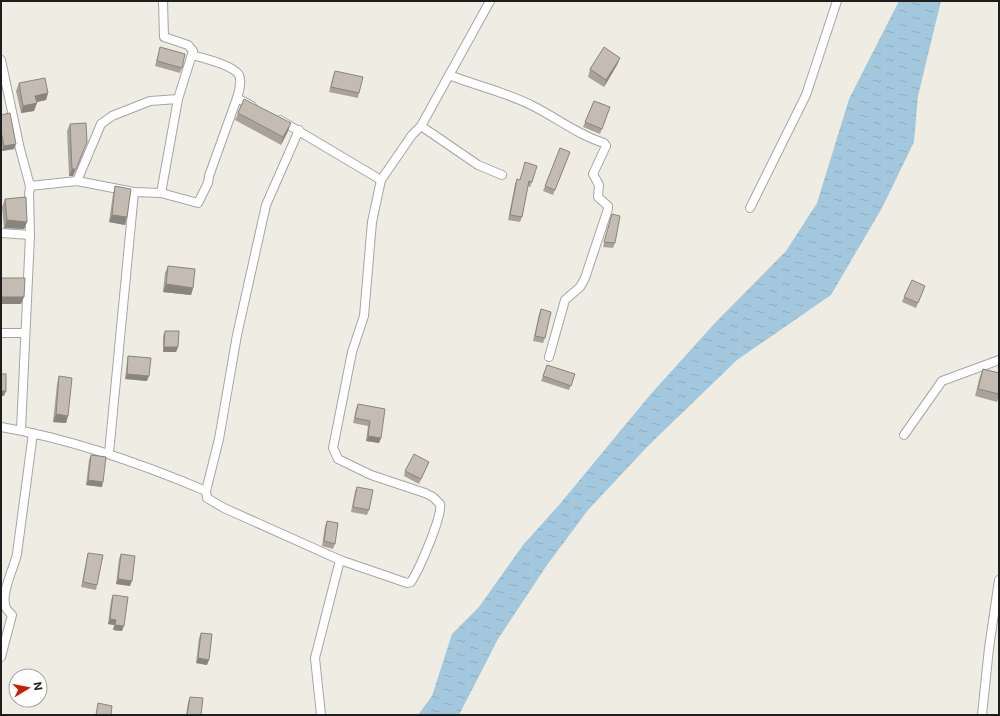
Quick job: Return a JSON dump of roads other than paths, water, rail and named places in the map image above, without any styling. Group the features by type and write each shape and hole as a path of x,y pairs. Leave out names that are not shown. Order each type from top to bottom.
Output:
{"street":[{"path":"161,193 178,99 192,54 191,47 188,45 165,38 163,36 163,1"},
{"path":"299,130 266,205 237,335 219,439 206,491 207,498 224,508 340,560 407,583 412,582 435,526 441,506 433,497 371,475 338,459 333,452 334,436 352,352 364,316 367,298 372,222 381,180 412,135 421,126 490,1"},
{"path":"750,208 806,95 837,1"},
{"path":"30,186 77,181 134,192 161,193 198,203 208,183 209,176 237,98 240,80 236,72 223,65 192,54"},
{"path":"1,60 20,150 30,186 30,235 22,430"},
{"path":"449,75 520,100 606,146 593,174 600,185 598,197 608,206 608,209 585,278 580,287 565,300 549,357"},
{"path":"237,98 258,108"},
{"path":"77,181 101,124 112,116 150,101 178,99"},
{"path":"272,116 299,130 381,180"},
{"path":"421,126 478,165 502,175"},
{"path":"109,453 134,192"},
{"path":"1,233 30,235"},
{"path":"1,334 25,333"},
{"path":"904,435 942,381 999,360"},
{"path":"1,427 22,430 109,453 159,471 206,491"},
{"path":"1,657 12,615 6,609 3,598 11,570 16,562 34,434"},
{"path":"321,715 315,658 340,560"},
{"path":"982,715 989,648 999,580"}],"water":[{"path":"899,1 941,1 918,96 914,142 882,208 831,295 737,360 648,446 588,510 547,565 498,639 459,715 418,715 432,696 452,634 479,607 523,545 559,505 650,395 714,324 786,251 817,203 849,99"}]}
